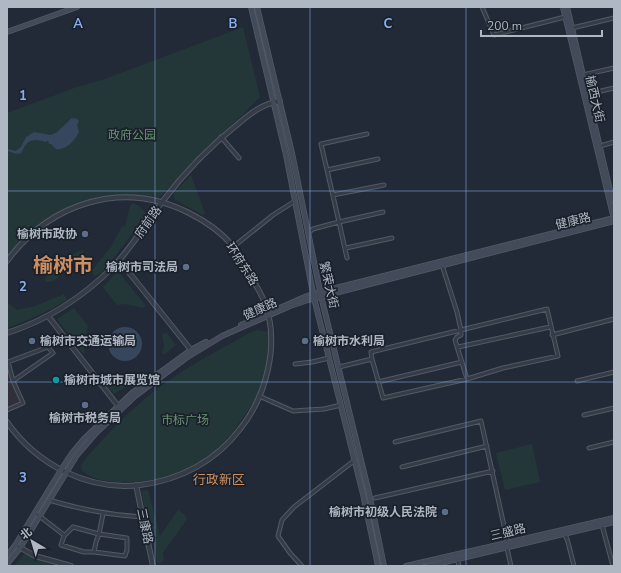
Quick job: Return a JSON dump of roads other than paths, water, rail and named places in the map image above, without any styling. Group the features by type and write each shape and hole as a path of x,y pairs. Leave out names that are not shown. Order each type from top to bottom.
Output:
{"main road":[{"path":"7,29 68,7"},
{"path":"7,32 77,7"},
{"name":"繁荣大街","path":"251,7 274,102 314,296 355,460 378,566"},
{"name":"繁荣大街","path":"257,7 280,100 321,294 369,493 384,566"},
{"name":"榆西大街","path":"563,7 588,94 614,206"},
{"name":"榆西大街","path":"567,7 570,29 614,219"},
{"name":"健康路","path":"321,294 442,265 614,219"},
{"name":"健康路","path":"38,514 44,498 61,470 84,439 132,393 191,350 220,334 314,296 614,219"},
{"name":"健康路","path":"7,564 77,455 96,433 135,396 186,358 222,336 268,314"},
{"name":"三盛路","path":"428,566 508,542 614,518"},
{"name":"三盛路","path":"406,566 508,548 614,522"},
{"name":"健康路","path":"7,556 18,546"}],"street":[{"path":"482,7 494,35 566,17"},
{"path":"570,29 614,18"},
{"path":"583,75 614,68"},
{"path":"588,94 614,88"},
{"name":"府前路","path":"7,333 48,316 85,292 119,260 162,202 196,163 221,138 261,106 280,100"},
{"path":"348,258 321,144 367,134"},
{"path":"221,138 239,158"},
{"path":"600,146 614,142"},
{"path":"327,170 378,159"},
{"path":"333,195 384,185"},
{"name":"环府东路","path":"7,261 31,234 64,212 83,204 122,198 142,198 162,202 178,208 201,220 221,235 233,247 265,303 268,314 270,337 270,355 267,373 259,396 246,422 222,450 192,470 175,477 158,482 136,485 103,484 80,478 66,473 44,460 28,448 14,433 7,422"},
{"path":"233,247 268,218 295,201"},
{"path":"308,233 313,229 383,212"},
{"path":"346,248 392,238"},
{"path":"119,260 191,350"},
{"path":"442,265 457,312 461,330 461,336 457,337 455,340 467,379"},
{"path":"547,310 558,356 383,398 371,352 461,330 547,310"},
{"path":"48,316 118,406"},
{"path":"552,335 614,319"},
{"path":"458,347 550,327"},
{"path":"7,410 23,403 12,381 8,370 8,362 48,347 53,353 12,381"},
{"path":"295,364 329,358"},
{"path":"339,368 372,359"},
{"path":"378,382 462,362"},
{"path":"577,381 614,372"},
{"path":"259,396 293,411 324,409 341,405"},
{"path":"584,415 614,408"},
{"path":"395,442 481,421 508,542 511,566"},
{"path":"589,448 614,442"},
{"path":"402,467 487,446"},
{"path":"302,566 290,553 278,536 282,520 294,507 355,460"},
{"path":"375,498 493,471"},
{"name":"三康路","path":"136,485 153,566"},
{"path":"44,498 103,514 143,517"},
{"path":"38,514 64,535"},
{"path":"94,552 103,514"},
{"path":"602,525 613,566"},
{"path":"73,527 99,534 127,538 127,550 125,556 84,552 61,545 64,535 73,527"},
{"path":"565,534 574,566"},
{"path":"18,546 35,556 70,566"},
{"path":"456,557 459,566"}],"water":[{"path":"72,118 79,121 77,125 79,132 67,147 56,149 49,144 48,141 44,142 32,140 25,145 21,153 17,154 7,151 7,149 16,151 21,147 26,137 34,132 50,135 56,133"},
{"path":"122,327 128,327 132,328 139,334 142,344 141,351 135,358 128,361 122,361 118,360 111,354 108,347 108,341 109,337 115,330"}],"place":[{"name":"榆树市政协","path":"85,234"},
{"name":"榆树市司法局","path":"186,267"},
{"name":"榆树市交通运输局","path":"32,341"},
{"name":"榆树市水利局","path":"305,341"},
{"name":"榆树市城市展览馆","path":"56,380"},
{"name":"榆树市税务局","path":"85,405"},
{"name":"榆树市初级人民法院","path":"445,512"}],"district":[{"name":"榆树市","path":"63,265"},
{"name":"行政新区","path":"219,479"}],"park label":[{"name":"政府公园","path":"132,135"},
{"name":"市标广场","path":"185,420"}]}
